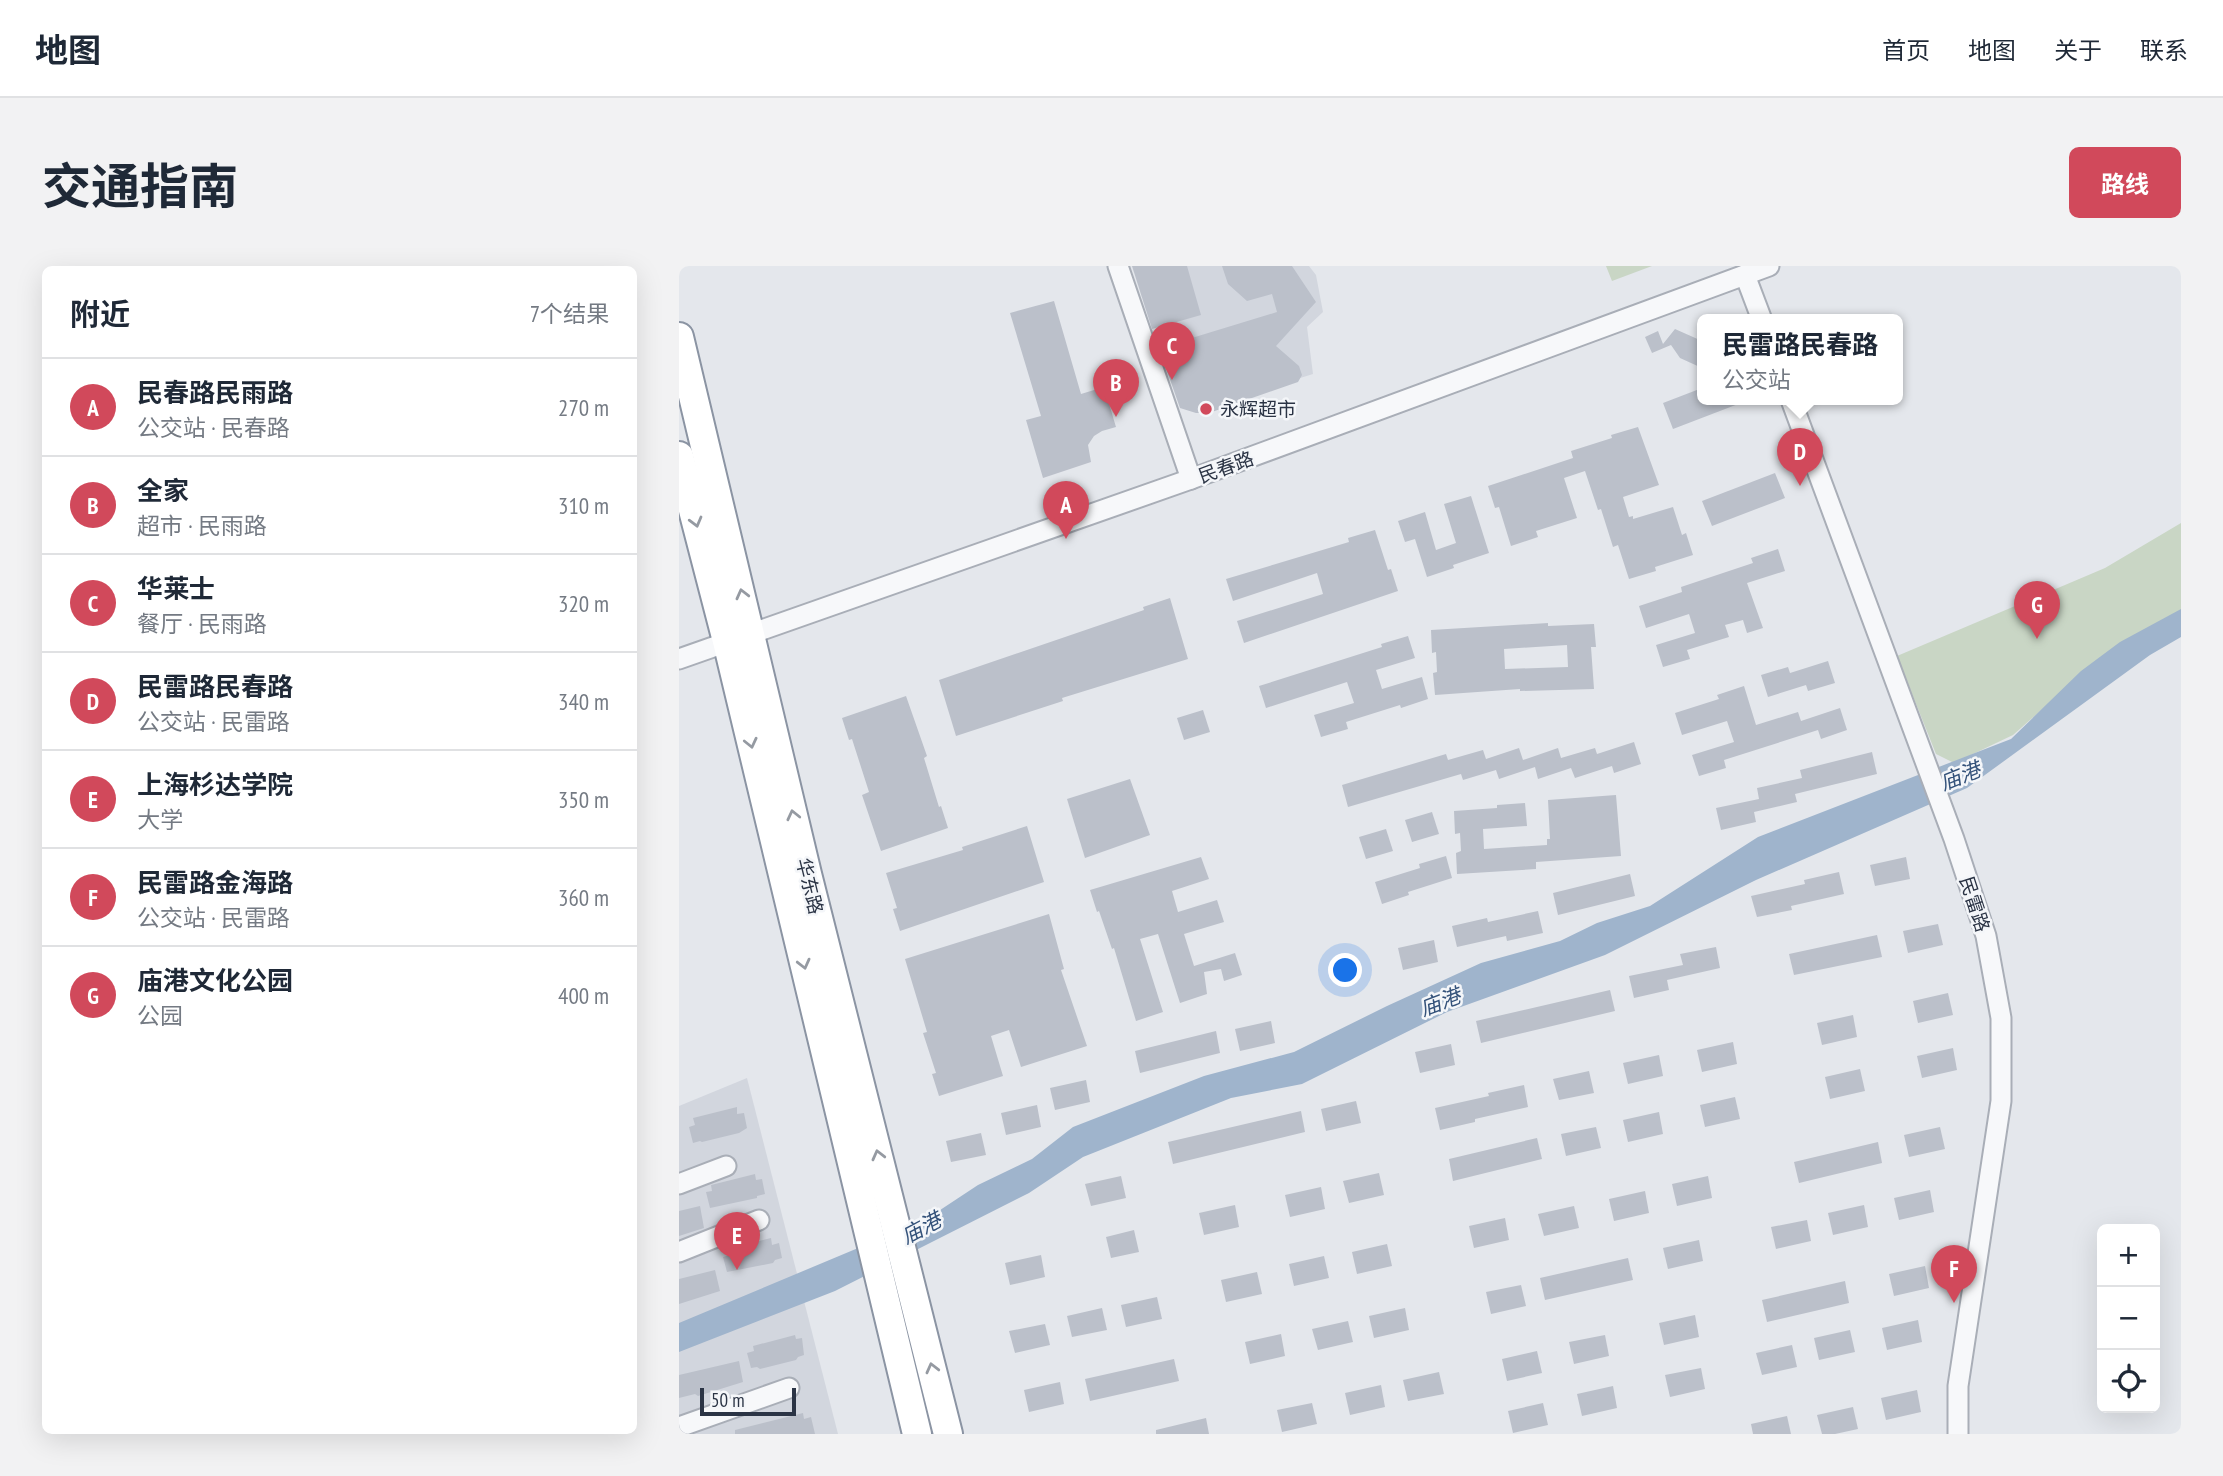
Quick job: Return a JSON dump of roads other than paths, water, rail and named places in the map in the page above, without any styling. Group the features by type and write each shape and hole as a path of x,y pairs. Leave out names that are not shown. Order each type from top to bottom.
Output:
{"highway":[{"name":"华东路","path":"679,337 739,637 869,1233 917,1434"},
{"name":"华东路","path":"679,456 739,637 807,874 948,1434"}],"street":[{"path":"1118,266 1191,479"},
{"name":"民春路","path":"679,659 1191,479 1769,266"},
{"path":"1745,275 1760,314"},
{"name":"民雷路","path":"1793,405 1954,839 1986,936 2001,1018 2001,1101 1958,1386 1958,1434"},
{"path":"679,1184 726,1166"},
{"path":"679,1252 759,1220"},
{"path":"679,1427 789,1388"}],"water":[{"name":"庙港","path":"2181,609 2181,637 2150,655 1967,788 1756,880 1605,955 1447,1012 1302,1084 1231,1098 1083,1157 1029,1193 835,1291 679,1352 679,1323 925,1220 978,1185 1032,1159 1073,1127 1204,1076 1294,1052 1481,963 1560,941 1597,923 1650,906 1758,837 2011,739 2081,671 2120,642"}],"place":[{"name":"华莱士","path":"1172,380"},
{"name":"永辉超市","path":"1206,409"},
{"name":"全家","path":"1116,417"},
{"name":"民雷路民春路","path":"1800,486"},
{"name":"民春路民雨路","path":"1066,539"},
{"name":"庙港文化公园","path":"2037,639"},
{"name":"上海杉达学院","path":"737,1270"},
{"name":"民雷路金海路","path":"1954,1303"}]}
